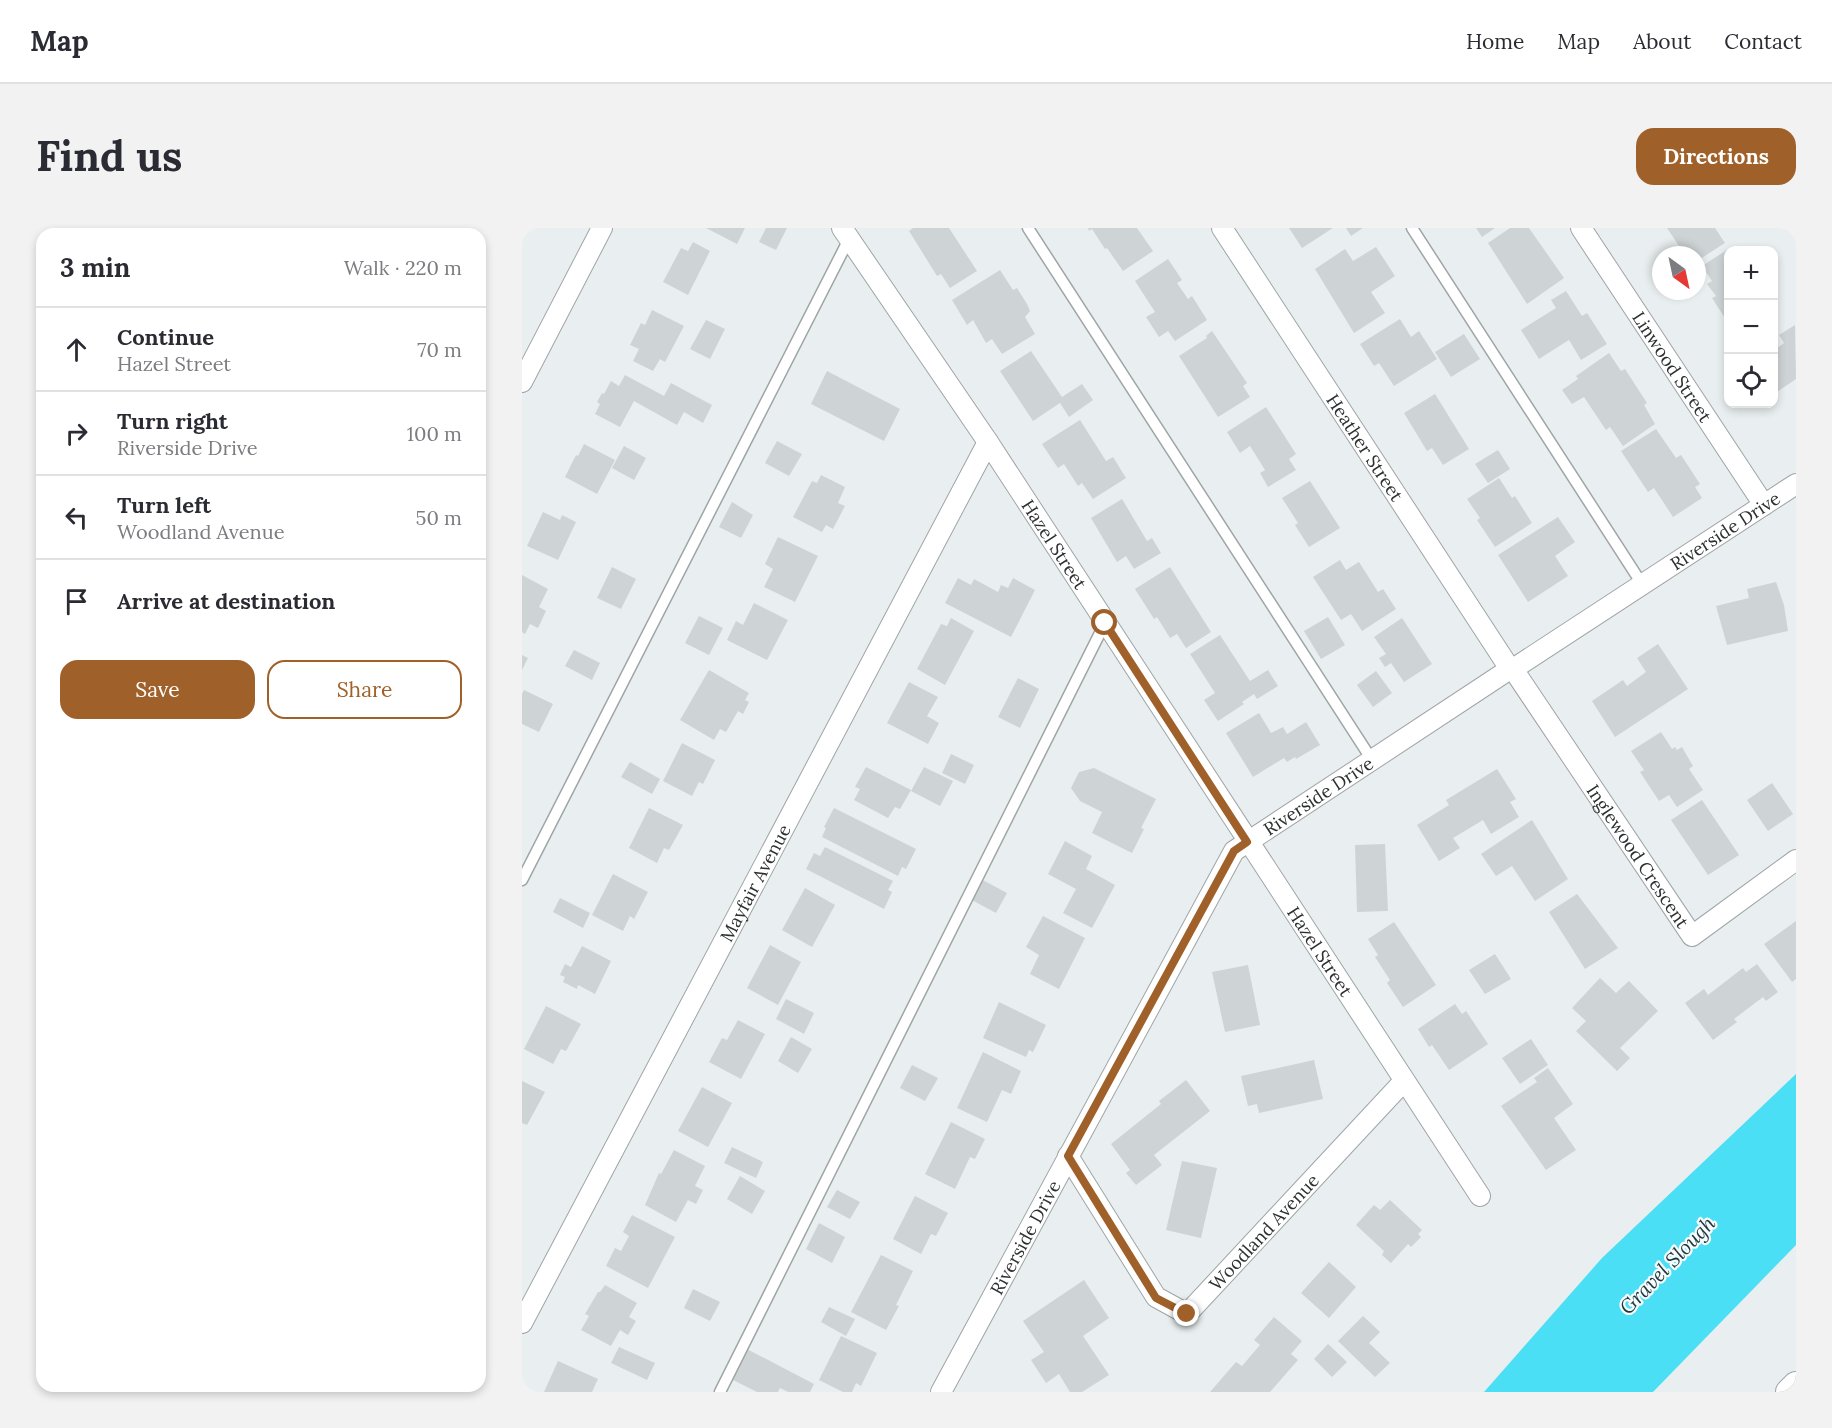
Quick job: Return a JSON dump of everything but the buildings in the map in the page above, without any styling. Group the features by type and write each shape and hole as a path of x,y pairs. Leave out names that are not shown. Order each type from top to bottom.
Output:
{"street":[{"path":"522,382 602,228"},
{"name":"Heather Street","path":"1222,228 1511,669"},
{"name":"Linwood Street","path":"1581,228 1764,504"},
{"name":"Hazel Street","path":"845,233 988,442 1480,1196"},
{"name":"Mayfair Avenue","path":"522,1323 988,442"},
{"name":"Riverside Drive","path":"940,1392 1234,851 1764,504 1795,486"},
{"name":"Inglewood Crescent","path":"1511,669 1692,936 1796,860"},
{"name":"Woodland Avenue","path":"1068,1156 1156,1298 1187,1314 1404,1081"},
{"path":"1788,1392 1796,1385"}],"lane":[{"path":"1028,228 1371,760"},
{"path":"1412,228 1642,584"},
{"path":"522,880 845,233"},
{"path":"720,1392 1105,623"}],"water":[{"name":"Gravel Slough","path":"1796,1074 1796,1245 1653,1392 1484,1392 1602,1258"}],"route":[{"path":"1105,623 1247,842 1234,851 1068,1156 1156,1298 1187,1314"}]}
